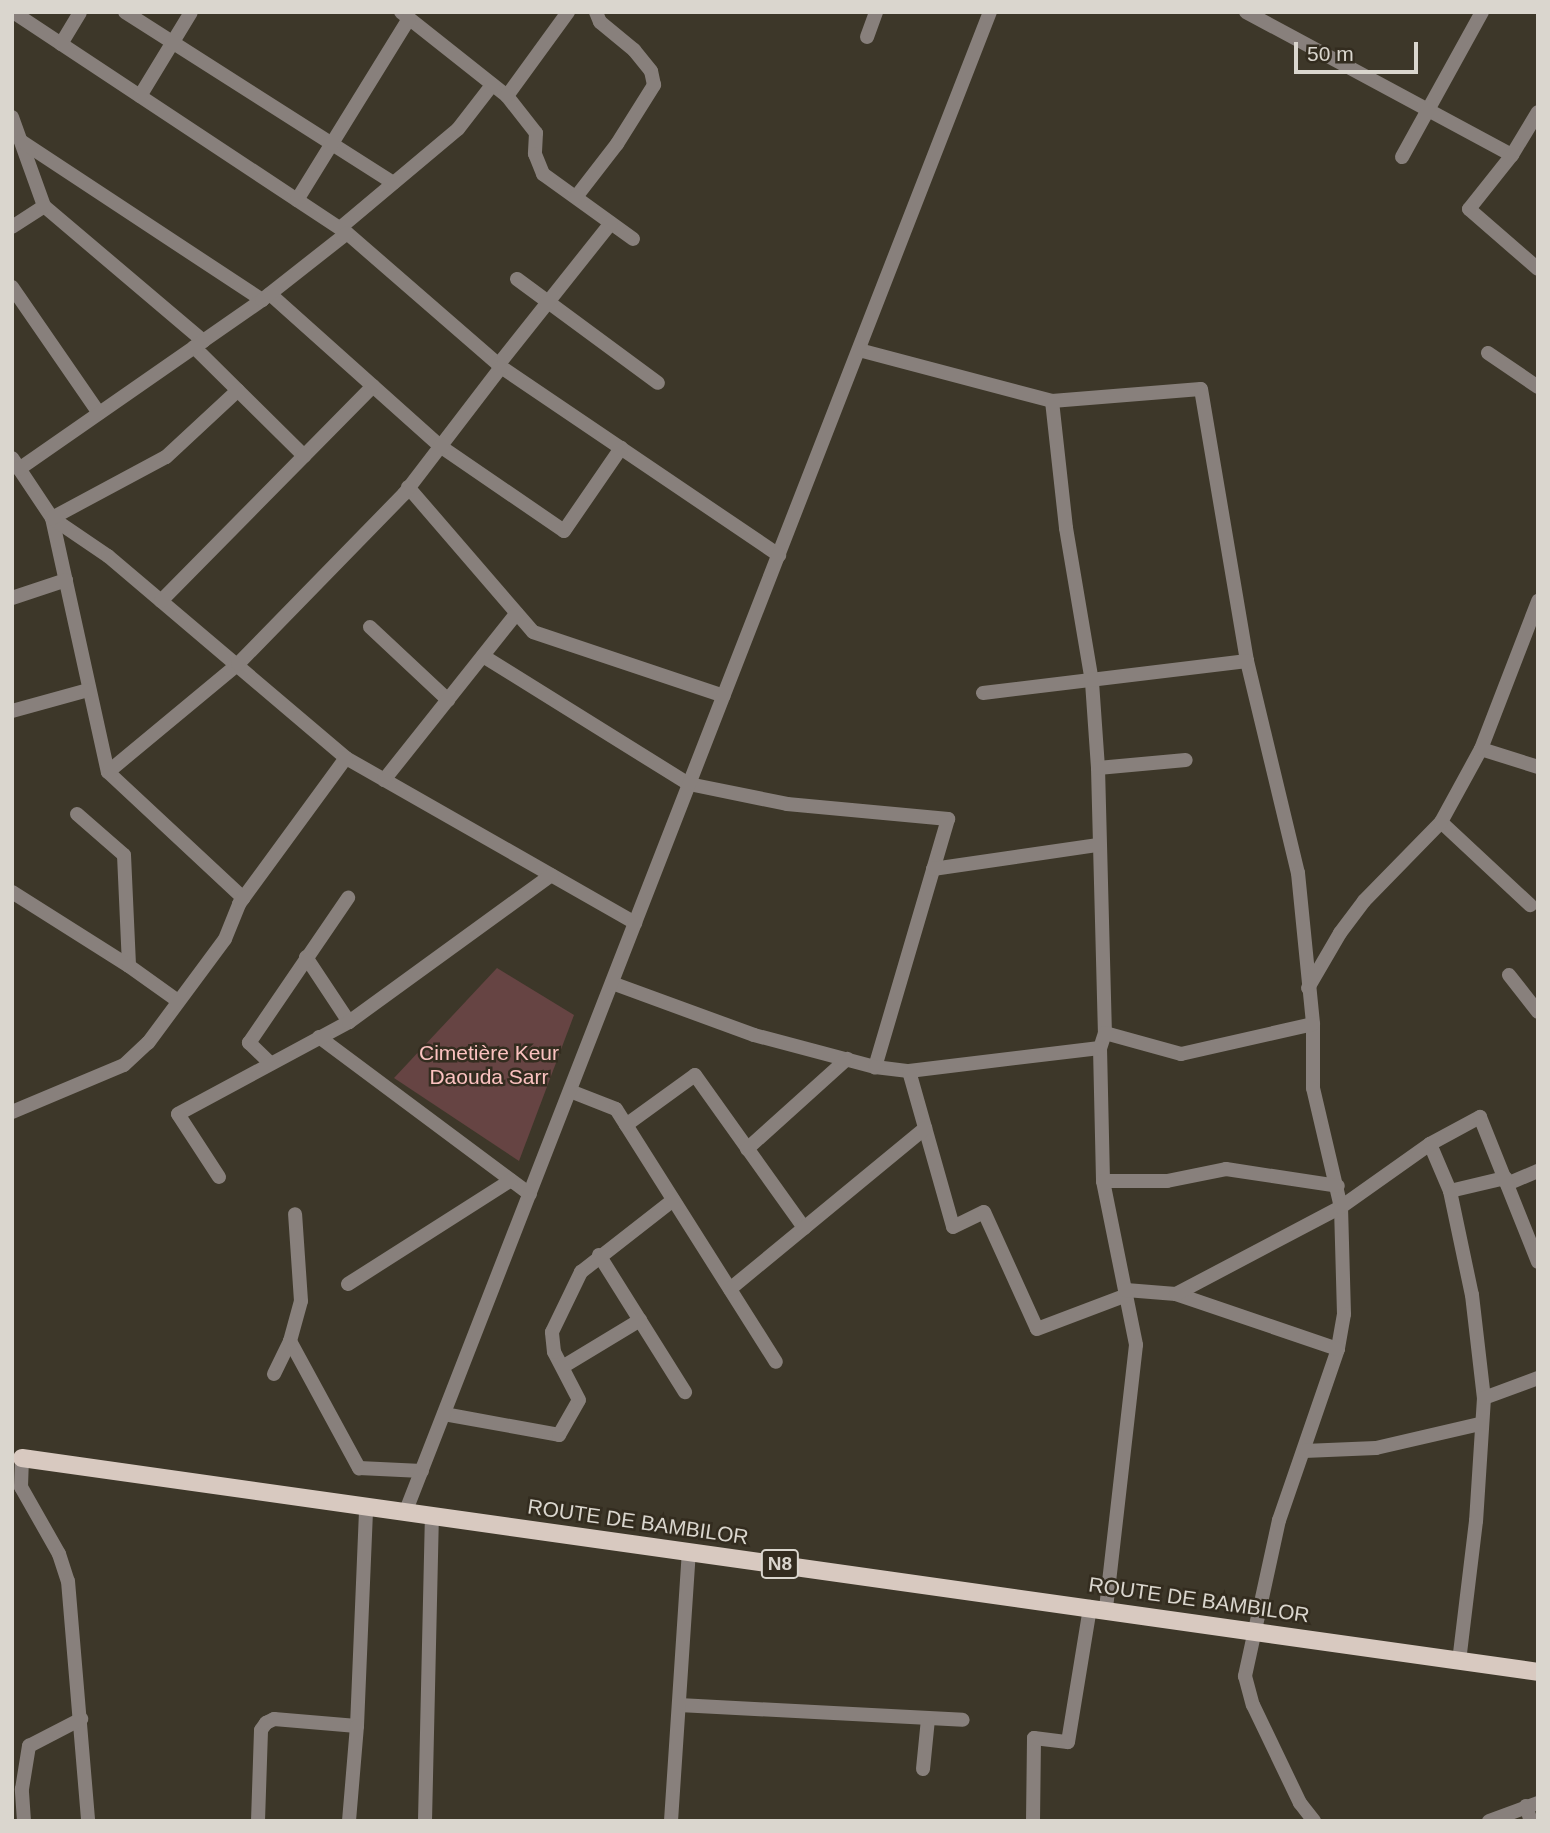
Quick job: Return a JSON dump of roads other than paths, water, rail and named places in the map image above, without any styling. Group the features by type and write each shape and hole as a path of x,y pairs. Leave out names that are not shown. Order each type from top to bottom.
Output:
{"main road":[{"name":"ROUTE DE BAMBILOR","path":"22,1458 1538,1672"}],"street":[{"path":"13,12 344,230 499,366 779,555"},
{"path":"61,44 80,12"},
{"path":"125,12 393,183"},
{"path":"140,96 191,12"},
{"path":"506,96 568,12"},
{"path":"576,197 617,144 654,85 651,71 634,50 600,22 596,12"},
{"path":"867,37 876,12"},
{"path":"405,1513 990,12"},
{"path":"1246,12 1512,155"},
{"path":"1402,157 1482,12"},
{"path":"297,200 405,15 506,96 536,133 535,155 543,174 633,239"},
{"path":"243,898 108,772 52,518 15,463 99,413 266,297 344,230 393,183 458,129 492,85"},
{"path":"1538,112 1512,155 1469,209 1538,268"},
{"path":"12,117 44,206 199,344 237,390 304,456"},
{"path":"17,136 266,297 440,446 564,531 621,448"},
{"path":"12,227 44,206"},
{"path":"108,772 238,664 408,487 611,223"},
{"path":"517,279 658,383"},
{"path":"12,287 99,413"},
{"path":"859,350 1052,401 1074,397 1201,389 1247,661 1298,873 1313,1024 1313,1088 1341,1207 1344,1314 1338,1349 1279,1520 1245,1676 1248,1689 1300,1803 1314,1821"},
{"path":"1488,353 1538,387"},
{"path":"161,601 373,386"},
{"path":"52,518 166,457 237,390"},
{"path":"1033,1821 1034,1738 1068,1742 1098,1608 1136,1345 1103,1181 1100,1048 1105,1033 1098,768 1092,682 1066,528 1052,401"},
{"path":"408,487 533,632 724,696"},
{"path":"52,518 108,556 346,758 635,923"},
{"path":"12,598 66,580"},
{"path":"1308,988 1340,933 1364,901 1441,822 1481,750 1538,601"},
{"path":"384,780 517,613"},
{"path":"370,626 448,700"},
{"path":"483,656 690,784 787,804 948,819 875,1067"},
{"path":"983,693 1092,682 1247,661"},
{"path":"12,711 88,690"},
{"path":"1481,750 1538,767"},
{"path":"12,1112 124,1065 148,1043 225,939 243,898 346,758"},
{"path":"1098,768 1186,760"},
{"path":"76,814 124,855 129,965"},
{"path":"1441,822 1530,905"},
{"path":"933,869 1098,845"},
{"path":"219,1177 178,1114 270,1062 349,1022 551,875"},
{"path":"12,892 129,965 178,1001"},
{"path":"270,1062 249,1043 348,898"},
{"path":"306,957 349,1022"},
{"path":"1509,975 1538,1012"},
{"path":"612,983 754,1035 875,1067 909,1072 1100,1048"},
{"path":"1105,1033 1181,1054 1313,1024"},
{"path":"319,1037 530,1194"},
{"path":"747,1149 847,1059"},
{"path":"909,1072 953,1227 984,1212 1037,1329 1126,1292 1176,1294 1338,1349"},
{"path":"626,1125 695,1075 804,1228"},
{"path":"570,1091 616,1109 776,1363"},
{"path":"1176,1294 1341,1207 1430,1144 1480,1117 1537,1253"},
{"path":"730,1289 925,1128"},
{"path":"1430,1144 1450,1191 1472,1295 1484,1398 1480,1424 1476,1521 1459,1661"},
{"path":"1103,1181 1167,1181 1226,1169 1338,1186"},
{"path":"1450,1191 1506,1181 1538,1171"},
{"path":"348,1284 511,1180"},
{"path":"444,1414 559,1435 579,1400 564,1366 554,1352 552,1332 581,1272 599,1255 673,1200"},
{"path":"274,1374 290,1341 301,1301 295,1214"},
{"path":"599,1255 685,1392"},
{"path":"564,1366 640,1320"},
{"path":"290,1341 359,1468 422,1471"},
{"path":"1484,1398 1538,1378"},
{"path":"1304,1451 1376,1448 1480,1424"},
{"path":"22,1458 21,1487 59,1554 68,1581 88,1821"},
{"path":"349,1821 357,1726 366,1507"},
{"path":"425,1821 432,1516"},
{"path":"671,1821 689,1552"},
{"path":"679,1705 963,1720"},
{"path":"258,1821 261,1730 266,1723 274,1719 357,1726"},
{"path":"923,1769 928,1719"},
{"path":"12,1754 81,1720"},
{"path":"24,1821 22,1789 29,1746"},
{"path":"1489,1821 1532,1804 1531,1821"}],"park label":[{"name":"Cimetière Keur Daouda Sarr","path":"489,1065"}]}
